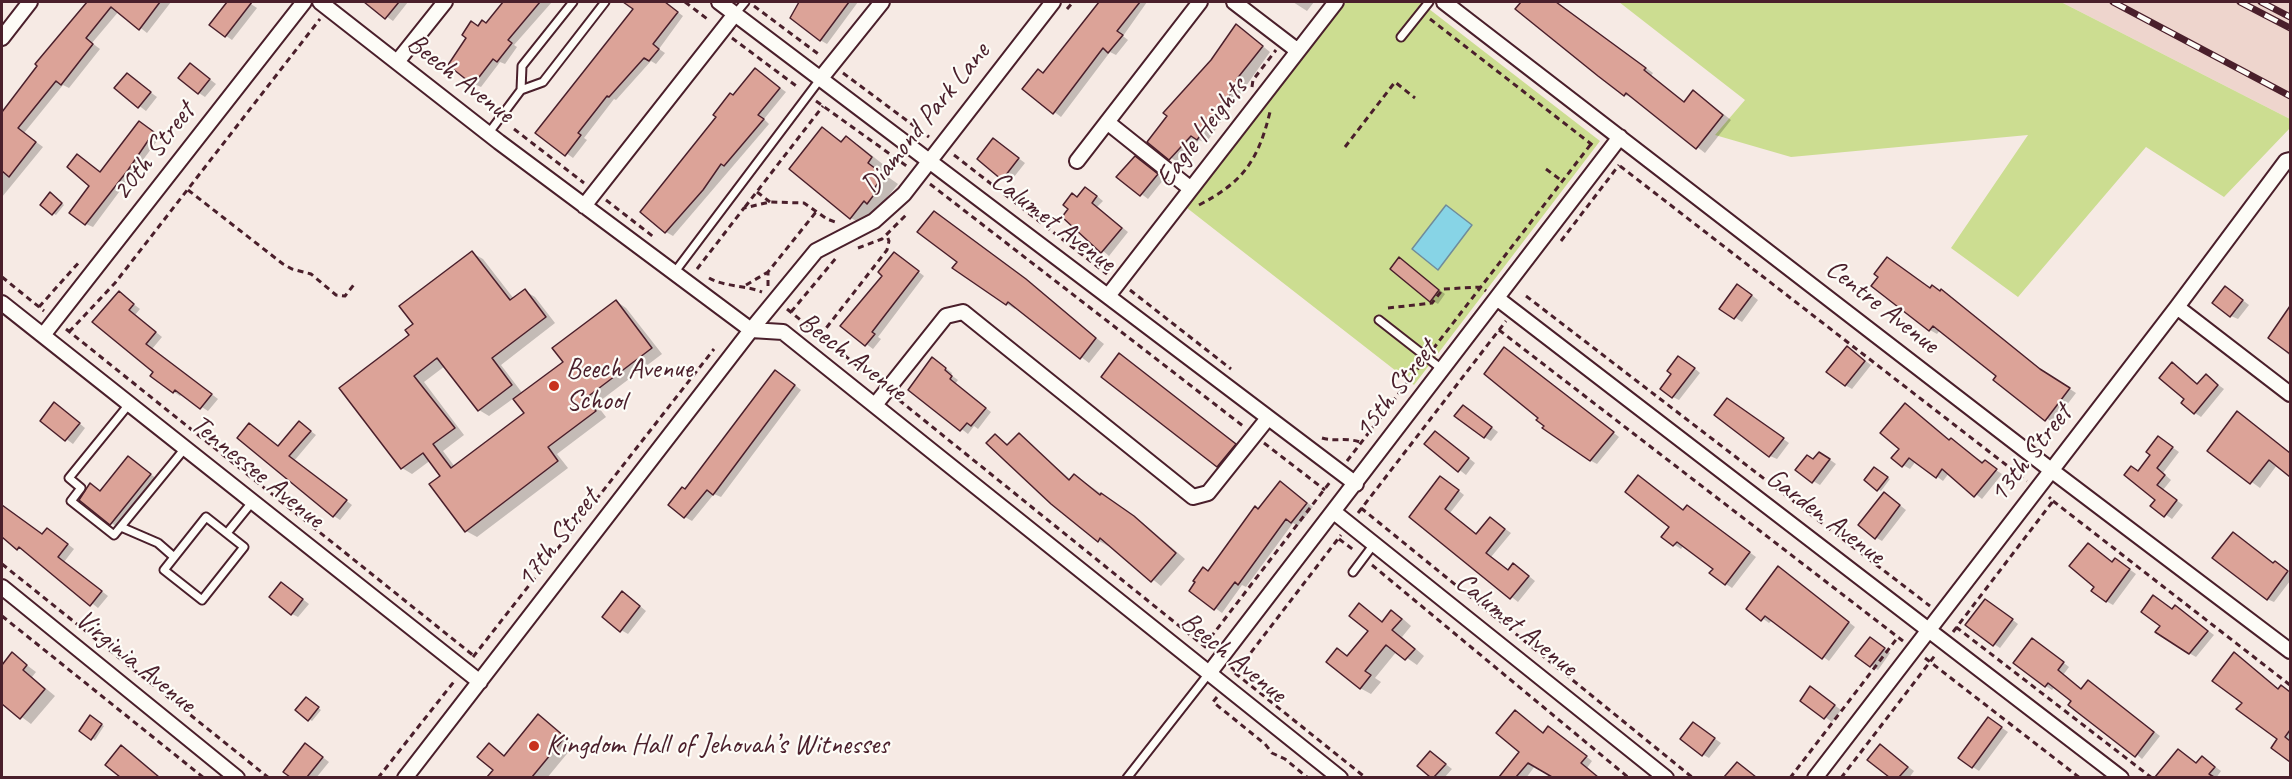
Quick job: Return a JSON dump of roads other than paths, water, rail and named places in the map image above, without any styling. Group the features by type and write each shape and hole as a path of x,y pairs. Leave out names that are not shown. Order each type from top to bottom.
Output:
{"street":[{"path":"2,39 30,2"},
{"name":"20th Street","path":"44,334 304,2"},
{"path":"397,62 445,2"},
{"name":"Calumet Avenue","path":"719,2 1356,484"},
{"path":"821,78 882,2"},
{"name":"Diamond Park Lane","path":"751,330 816,251 874,221 904,194 1053,2"},
{"path":"1077,161 1200,2"},
{"path":"1234,2 1298,51"},
{"name":"Eagle Heights","path":"1108,296 1124,287 1191,189 1336,2"},
{"name":"Centre Avenue","path":"1444,2 2051,470 2290,651"},
{"name":"Beech Avenue","path":"324,5 488,134 751,330 783,332 1340,777"},
{"path":"584,206 735,14"},
{"path":"1107,122 1191,189"},
{"name":"15th Street","path":"1210,672 1620,137"},
{"name":"13th Street","path":"1815,777 2288,160"},
{"name":"Garden Avenue","path":"1497,299 2121,777"},
{"name":"Tennessee Avenue","path":"2,305 44,334 480,682"},
{"path":"2177,307 2290,394"},
{"path":"875,405 946,316 963,312 1193,497 1209,493 1268,418"},
{"name":"17th Street","path":"405,777 751,330"},
{"name":"Calumet Avenue","path":"1334,512 1666,777"},
{"name":"Virginia Avenue","path":"2,587 237,777"}],"lane":[{"path":"521,90 522,66 573,2"},
{"path":"488,134 521,90 543,81 605,2"},
{"path":"735,14 746,2"},
{"path":"1401,37 1429,2"},
{"path":"674,273 821,78"},
{"path":"1379,320 1443,370"},
{"path":"130,403 69,478 81,488 71,501 114,535 186,447"},
{"path":"227,533 253,501"},
{"path":"206,517 227,533 244,547 202,600 164,570 206,517"},
{"path":"121,527 158,543 174,556"},
{"path":"1353,572 1374,544"},
{"path":"1126,777 1210,672"}],"water":[{"path":"1446,205 1472,225 1438,270 1412,249"}],"railway":[{"path":"2113,2 2290,96"},
{"path":"2240,2 2290,28"},
{"path":"2261,2 2290,17"}],"place":[{"name":"Beech Avenue School","path":"554,386"},
{"name":"Kingdom Hall of Jehovah’s Witnesses","path":"534,746"}]}
